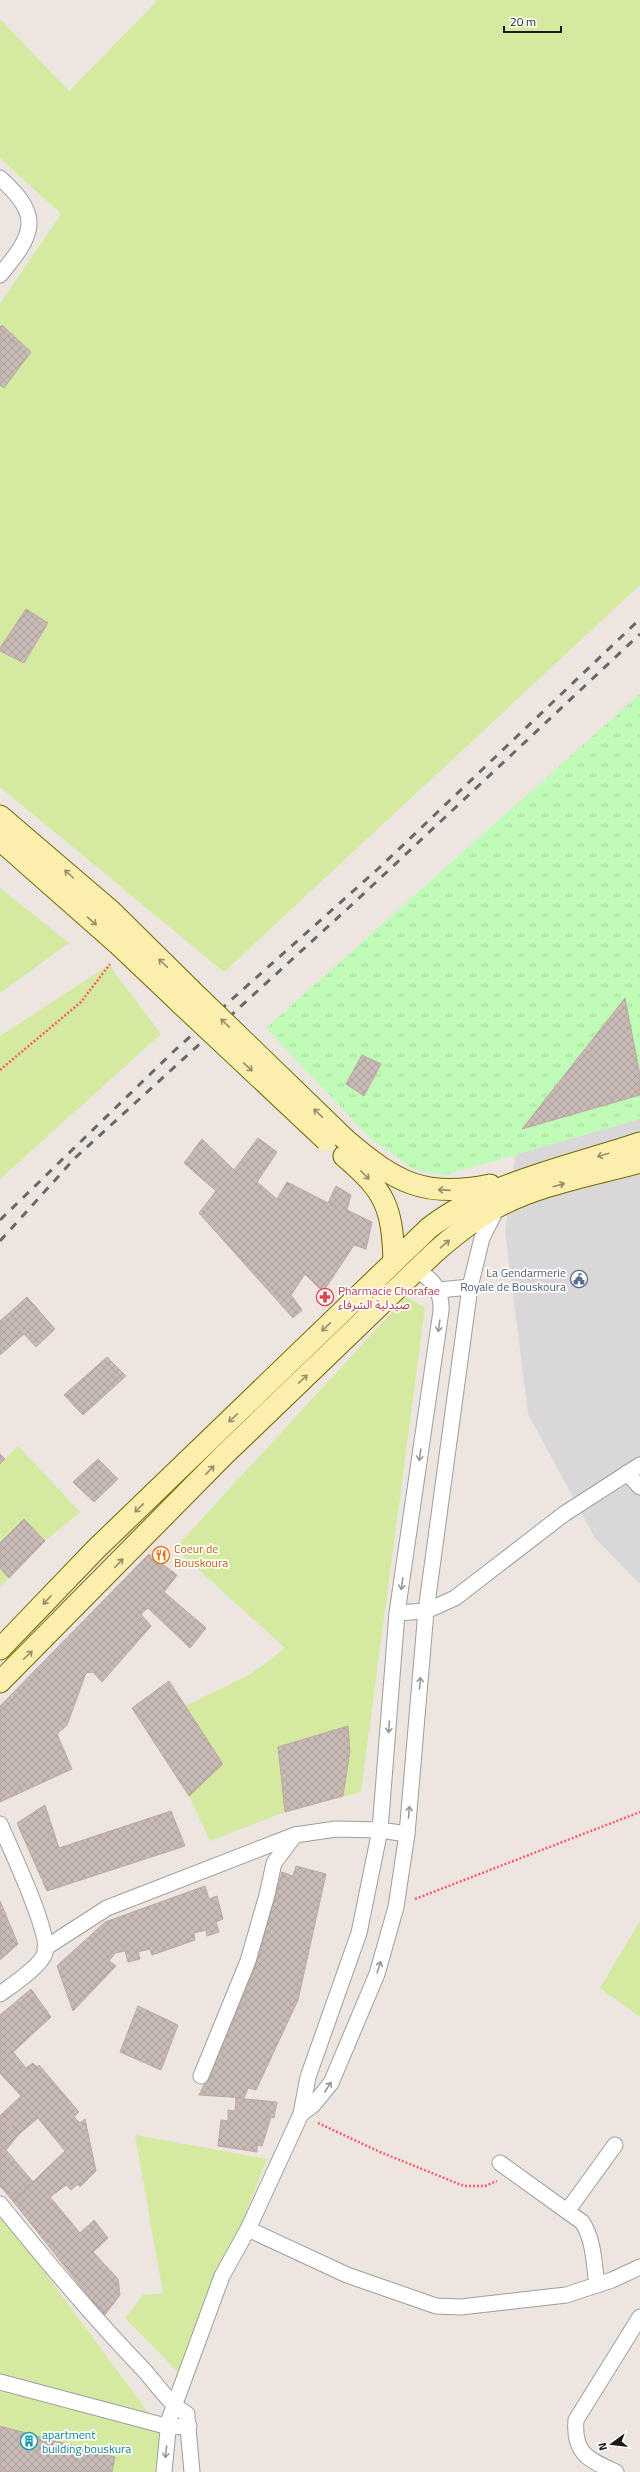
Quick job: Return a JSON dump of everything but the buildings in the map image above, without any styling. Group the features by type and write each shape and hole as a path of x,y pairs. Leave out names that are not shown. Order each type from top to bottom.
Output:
{"main road":[{"path":"0,816 111,911 185,996 341,1145 373,1182 385,1201 392,1231 394,1260"},
{"path":"0,840 120,946 185,996"},
{"path":"0,1649 96,1549 394,1260 429,1228 455,1210 493,1192 538,1175 640,1144"},
{"path":"341,1145 391,1175 424,1187 466,1190 538,1175"},
{"path":"0,1682 223,1456 463,1228 498,1206 524,1195 640,1162"}],"street":[{"path":"0,178 19,198 26,210 29,230 21,250 0,275"},
{"path":"301,2114 313,2105 331,2083 377,1974 396,1907 408,1834 426,1611 470,1287 482,1238 498,1206"},
{"path":"192,2472 183,2416 182,2387 222,2276 248,2229 301,2114 308,2077 359,1933 380,1830 397,1613 441,1311 438,1290 426,1275 417,1271"},
{"path":"438,1290 470,1287"},
{"path":"397,1613 426,1611 455,1598 564,1514 640,1465"},
{"path":"627,1473 640,1487"},
{"path":"0,1824 37,1915 46,1948 38,1963 0,1994"},
{"path":"46,1948 107,1908 295,1835 336,1829 380,1830 408,1834"},
{"path":"201,2076 248,1961 267,1895 274,1863 295,1835"},
{"path":"568,2210 615,2145"},
{"path":"500,2163 568,2210 582,2222 588,2231 597,2285"},
{"path":"0,2204 91,2314 156,2383 183,2416"},
{"path":"248,2229 347,2276 436,2306 461,2307 566,2295 597,2285 640,2267"},
{"path":"616,2472 590,2460 583,2454 575,2433 576,2420 640,2317"},
{"path":"0,2382 169,2427"},
{"path":"164,2472 169,2427 183,2416"},
{"path":"169,2427 183,2416"}],"path":[{"path":"0,1070 81,1002 102,976 120,946"},
{"path":"396,1907 640,1812"},
{"path":"301,2114 380,2152 464,2186 485,2186 513,2172"}],"shaded area":[{"path":"640,939 640,1584 595,1538 528,1414 505,1231 525,1088"}],"green space":[{"path":"158,0 640,0 640,585 224,972 0,787 0,304 61,214 0,158 0,19 69,91"},
{"path":"640,694 640,1119 445,1175 413,1169 370,1138 266,1028"},
{"path":"0,888 69,943 0,993"},
{"path":"109,965 161,1034 0,1179 0,1036"},
{"path":"406,1297 425,1308 361,1792 285,1812 210,1841 189,1796 223,1763 185,1706 251,1674 285,1648 175,1548"},
{"path":"18,1446 80,1512 45,1541 24,1519 0,1543 0,1464"},
{"path":"0,1568 9,1578 0,1587"},
{"path":"640,1921 640,2017 600,1988"},
{"path":"135,2135 267,2159 181,2375 125,2318 143,2295 163,2293"},
{"path":"0,2212 159,2427 159,2472 0,2472"}],"railway":[{"path":"0,1220 174,1051 379,868 640,619"},
{"path":"0,1241 75,1158 357,900 640,634"}],"place":[{"name":"La Gendarmerie Royale de Bouskoura","path":"579,1279"},
{"name":"Pharmacie Chorafae صيدلية الشرفاء","path":"325,1297"},
{"name":"Coeur de Bouskoura","path":"161,1555"},
{"name":"apartment building bouskura","path":"29,2441"}]}
